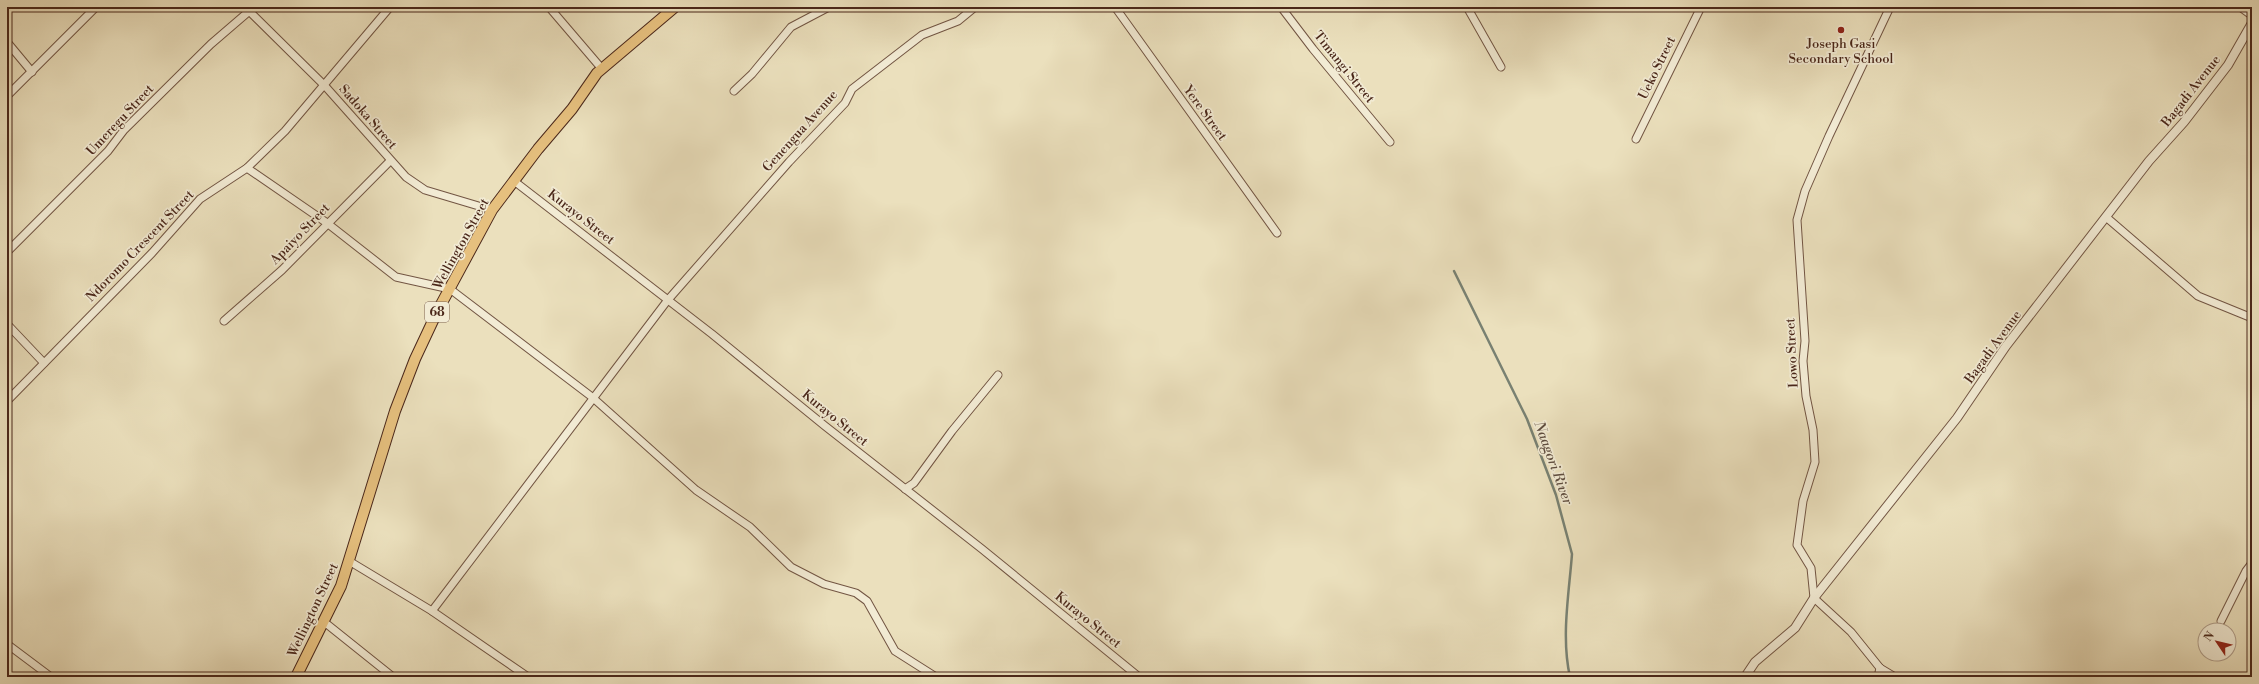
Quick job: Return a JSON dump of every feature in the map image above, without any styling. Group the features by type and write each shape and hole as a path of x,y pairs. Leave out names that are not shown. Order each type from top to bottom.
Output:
{"main road":[{"name":"Wellington Street","path":"296,677 341,586 395,411 415,359 459,269 492,210 538,149 572,109 602,69 675,7"}],"street":[{"path":"7,96 96,7"},
{"name":"Ndoromo Crescent Street","path":"7,401 152,253 200,199 247,168 285,131 325,86 390,7"},
{"path":"549,7 602,69"},
{"path":"734,91 752,74 790,27 830,7"},
{"name":"Genengua Avenue","path":"432,611 592,397 667,301 789,162 845,102 852,89 922,35 958,21 974,7"},
{"name":"Yere Street","path":"1115,7 1277,232"},
{"name":"Timangi Street","path":"1281,7 1313,49 1390,142"},
{"path":"1467,7 1501,67"},
{"name":"Ueko Street","path":"1636,139 1701,7"},
{"name":"Lowo Street","path":"1814,598 1811,568 1797,545 1803,501 1815,462 1813,430 1806,396 1802,361 1805,341 1797,220 1805,191 1826,142 1890,7"},
{"path":"2241,7 2252,14"},
{"name":"Sadoka Street","path":"250,8 325,86 390,161 406,177 425,190 492,210"},
{"name":"Umeregu Street","path":"7,252 108,151 124,130 191,63 250,8"},
{"name":"Bagadi Avenue","path":"1745,677 1755,662 1795,628 1814,598 1957,418 2006,346 2149,161 2184,122 2228,65 2252,23"},
{"path":"7,42 32,72"},
{"name":"Apaiyo Street","path":"224,321 282,270 390,161"},
{"path":"247,168 327,223 396,277 450,289 592,397 696,490 750,527 791,566 824,584 856,593 867,601 895,651 936,677"},
{"name":"Kurayo Street","path":"514,181 982,549 1135,676"},
{"path":"2106,217 2198,296 2252,318"},
{"path":"7,324 44,362"},
{"path":"905,489 914,483 952,431 998,375"},
{"path":"349,561 432,611 528,677"},
{"path":"2221,621 2246,571 2252,563"},
{"path":"1814,598 1851,632 1880,668 1895,677"},
{"path":"323,620 393,677"},
{"path":"7,644 51,677"},
{"path":"1878,677 1880,668"}],"waterway":[{"name":"Naagori River","path":"1454,271 1527,419 1556,495 1572,554 1566,631 1567,662 1570,677"}],"place":[{"name":"Joseph Gasi Secondary School","path":"1841,30"}]}
